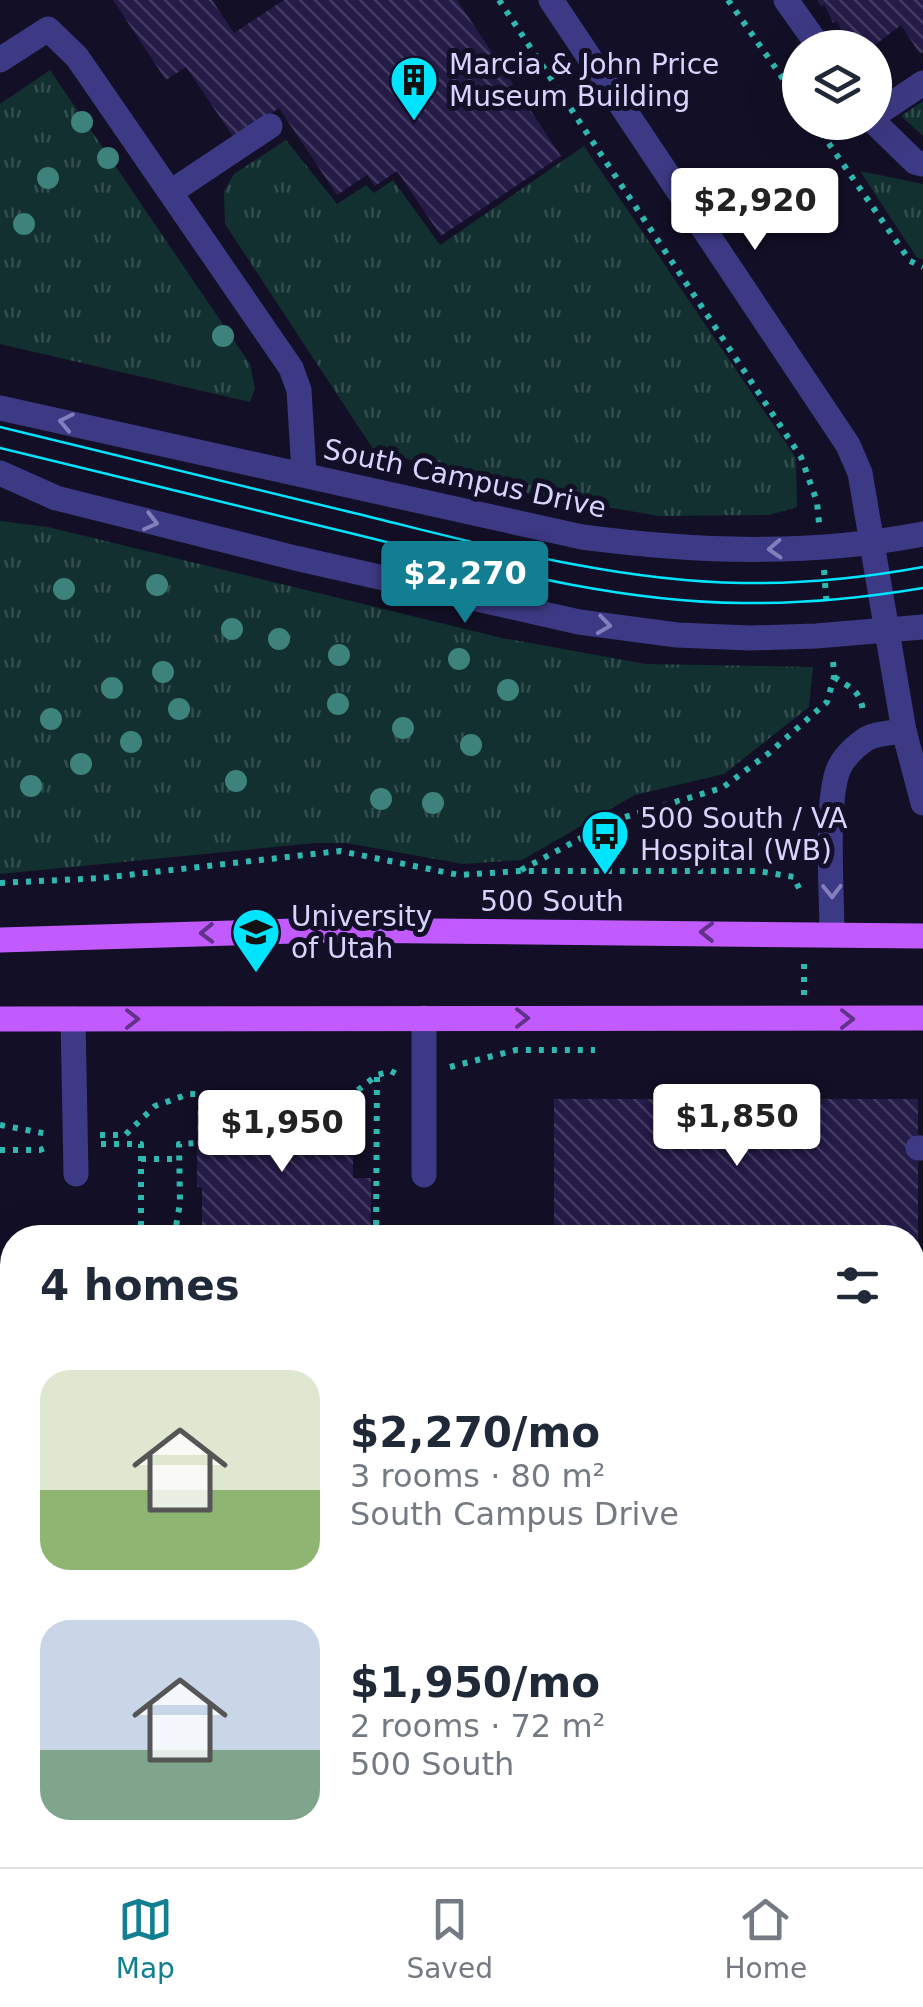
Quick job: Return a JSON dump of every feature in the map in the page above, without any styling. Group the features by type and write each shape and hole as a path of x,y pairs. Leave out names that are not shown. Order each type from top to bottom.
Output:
{"main road":[{"name":"500 South","path":"0,940 326,930 923,936"},
{"path":"0,1019 923,1018"}],"street":[{"path":"551,0 848,445 860,474 904,731 923,804"},
{"path":"786,0 807,30"},
{"path":"0,60 48,29 77,57 291,368 299,390 304,474"},
{"path":"892,104 923,84"},
{"path":"171,192 270,126"},
{"path":"892,140 915,162 923,164"},
{"name":"South Campus Drive","path":"0,408 582,537 659,547 740,551 873,544 923,534"},
{"path":"0,474 56,498 579,622 695,636 830,635 923,627"},
{"path":"0,495 56,498"},
{"path":"832,934 834,788 839,768 869,736 904,731"},
{"path":"424,1018 424,1175"},
{"path":"73,1019 76,1174"}],"path":[{"path":"500,0 801,457 817,502 834,677 828,702 769,754 722,788 614,820 520,871"},
{"path":"728,0 782,77"},
{"path":"826,140 910,261 923,267"},
{"path":"0,883 101,878 340,851 459,875 520,871 758,872 794,877 805,902 804,1019"},
{"path":"443,1068 516,1050 612,1050"},
{"path":"141,1144 100,1140 125,1135 155,1106 189,1094 353,1094 377,1074 391,1071 405,1079"},
{"path":"376,1225 377,1074"},
{"path":"0,1125 56,1140 40,1150 0,1150"},
{"path":"125,1135 141,1144"},
{"path":"176,1225 180,1203 179,1144 197,1143"},
{"path":"141,1144 141,1225"},
{"path":"141,1159 179,1159"}],"green space":[{"path":"50,70 250,364 255,389 250,402 0,344 0,104"},
{"path":"923,101 923,136 901,116"},
{"path":"286,140 337,204 366,185 374,193 393,180 440,245 584,146 796,458 797,507 769,515 659,516 520,492 373,449 225,224 224,191 234,174"},
{"path":"860,171 923,184 923,259 917,258"},
{"path":"0,521 48,527 502,638 646,664 813,667 809,707 724,774 635,795 522,860 463,864 346,843 316,843 0,874"}],"building":[{"name":"Marcia & John Price Museum Building","path":"113,0 212,0 234,33 284,0 457,0 561,156 441,236 397,171 375,186 367,175 337,195 279,108 234,138 186,67 166,80"},
{"path":"817,0 923,0 923,52 920,54 901,25 892,32 840,30 824,4 821,7"},
{"path":"554,1099 918,1099 918,1225 554,1225"},
{"path":"364,1110 364,1149 353,1149 353,1178 371,1178 371,1225 202,1225 202,1187 197,1187 197,1111"}],"tram line":[{"path":"0,427 498,548 644,576 788,582 923,567"},
{"path":"0,448 595,589 693,601 765,603 833,600 923,588"}],"place":[{"name":"Marcia & John Price Museum Building","path":"414,122"},
{"name":"500 South / VA Hospital (WB)","path":"605,876"},
{"name":"University of Utah","path":"256,974"}]}
